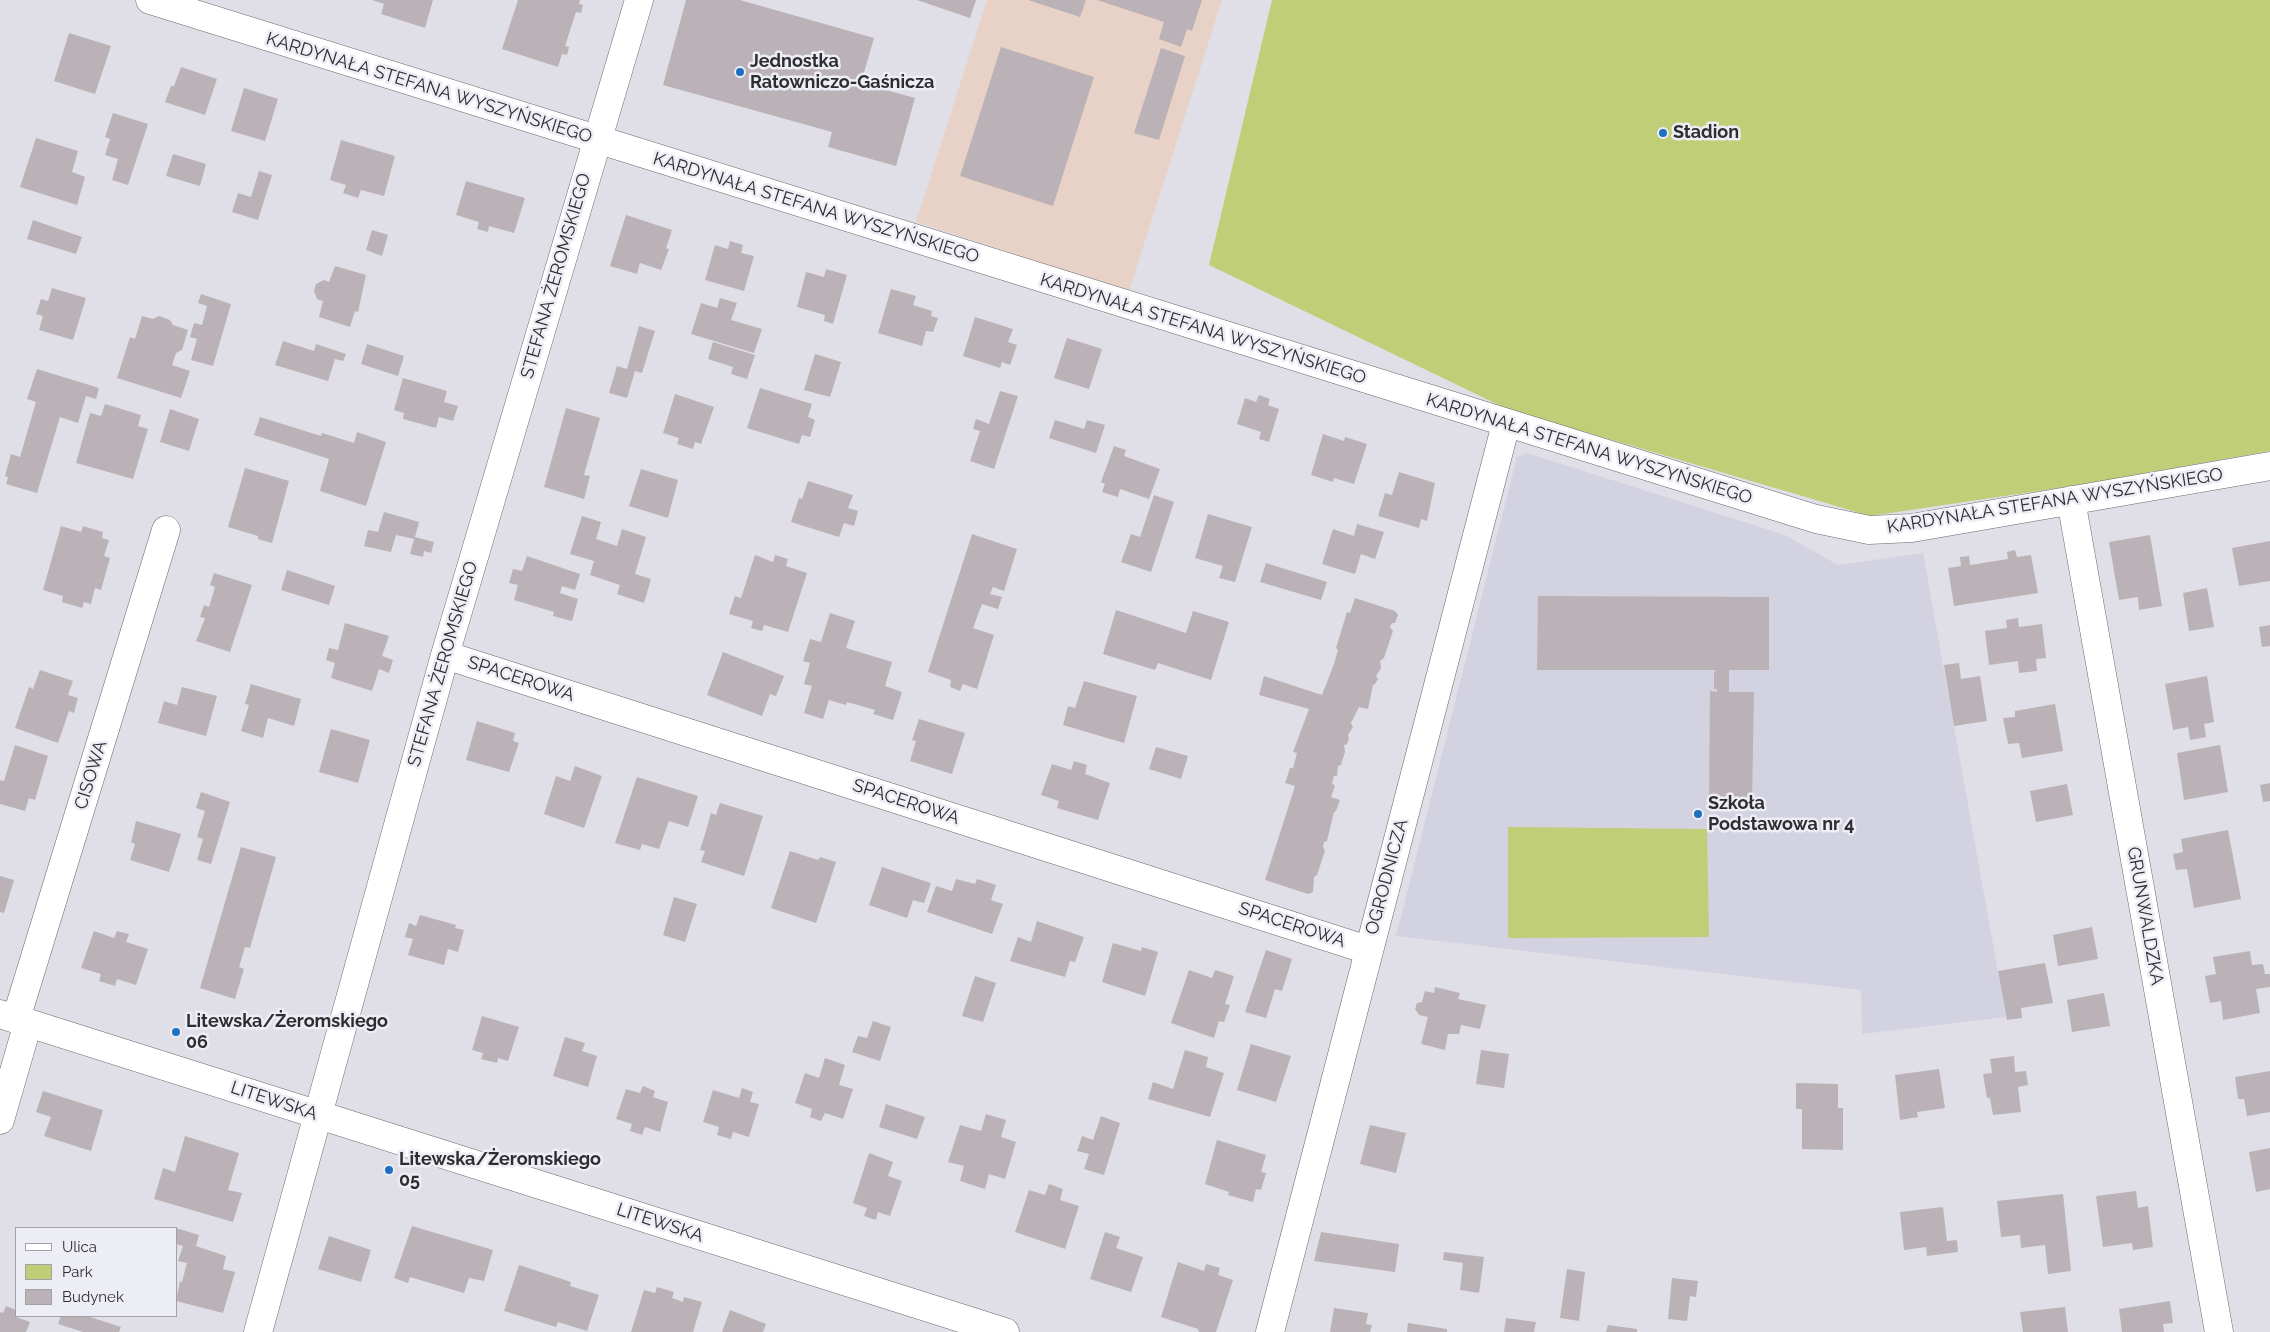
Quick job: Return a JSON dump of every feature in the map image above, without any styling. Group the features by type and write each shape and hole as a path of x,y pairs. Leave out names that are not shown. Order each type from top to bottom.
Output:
{"street":[{"name":"KARDYNAŁA STEFANA WYSZYŃSKIEGO","path":"150,0 1506,424 1816,519 1869,530 1912,528 2270,466"},
{"name":"STEFANA ŻEROMSKIEGO","path":"258,1332 445,655 639,0"},
{"name":"OGRODNICZA","path":"1270,1332 1506,424"},
{"name":"GRUNWALDZKA","path":"2071,500 2219,1332"},
{"name":"CISOWA","path":"0,1120 15,1019 166,530"},
{"name":"SPACEROWA","path":"445,655 1368,950"},
{"name":"LITEWSKA","path":"15,1019 318,1114 978,1328 1005,1332"}],"shaded area":[{"path":"987,0 1222,0 1129,291 916,222"},
{"name":"Szkoła Podstawowa nr 4","path":"1527,453 1785,535 1838,565 1923,553 2006,1017 1862,1034 1861,990 1396,936 1517,457"}],"green space":[{"path":"1272,0 2270,0 2270,451 2072,486 1870,516 1507,409 1209,265"},
{"path":"1508,827 1707,829 1709,937 1508,938"}],"building":[{"path":"372,0 433,0 425,28 381,14 384,4"},
{"path":"518,0 580,0 579,4 583,5 581,13 576,12 565,46 569,47 567,55 562,54 558,67 502,49"},
{"path":"686,0 740,0 874,38 861,83 915,98 896,166 828,147 832,132 663,85"},
{"path":"917,0 976,0 970,18"},
{"path":"1028,0 1086,0 1080,17"},
{"path":"1097,0 1202,0 1192,31 1187,29 1181,47 1159,39 1164,22"},
{"path":"69,33 111,46 95,94 54,81"},
{"path":"1001,47 1094,77 1053,206 960,176"},
{"path":"1161,48 1185,56 1159,140 1134,133"},
{"path":"181,67 217,79 205,115 165,102 171,86 174,86"},
{"path":"244,88 278,99 265,141 231,131"},
{"path":"113,113 148,124 128,185 112,180 118,159 105,155 110,139 105,137"},
{"path":"36,138 78,151 72,172 85,177 77,205 20,187"},
{"path":"341,140 395,156 384,196 361,190 358,198 343,193 346,185 330,180"},
{"path":"173,154 206,164 200,186 166,176"},
{"path":"259,171 272,175 258,220 232,212 238,193 251,197"},
{"path":"466,181 525,198 514,233 489,226 488,232 477,229 479,222 456,215"},
{"path":"626,215 672,230 666,248 669,249 661,270 640,263 637,274 610,266"},
{"path":"33,220 82,237 76,254 27,239"},
{"path":"372,230 388,235 382,256 366,250"},
{"path":"730,241 743,245 741,253 754,256 744,291 705,280 715,245 728,249"},
{"path":"335,266 366,275 358,312 355,311 350,327 319,317 323,301 317,299 314,291 316,284 324,280 329,282"},
{"path":"826,269 847,275 833,324 824,321 825,315 797,307 806,272 824,277"},
{"path":"52,288 86,298 73,340 39,330 43,316 36,314 41,299 48,301"},
{"path":"891,289 916,296 913,305 932,311 931,316 938,318 933,332 926,331 922,346 878,333"},
{"path":"201,294 231,304 213,366 191,360 197,339 190,337 194,323 202,325 207,306 198,303"},
{"path":"720,298 737,303 731,320 762,329 754,353 691,334 701,303 717,308"},
{"path":"142,316 153,319 159,316 170,320 173,325 188,330 182,350 176,353 172,365 190,371 181,398 117,378 130,337 135,339"},
{"path":"975,317 1013,329 1008,342 1017,345 1010,365 1002,362 1000,368 963,356"},
{"path":"639,326 655,331 642,373 635,371 627,398 609,393 617,366 627,369"},
{"path":"1067,338 1102,349 1089,389 1054,378"},
{"path":"283,341 314,351 316,344 346,354 343,361 335,359 328,381 275,365"},
{"path":"713,342 755,355 747,379 731,374 733,367 708,359"},
{"path":"367,344 404,356 398,376 361,364"},
{"path":"815,354 841,362 830,397 804,390"},
{"path":"37,369 99,388 96,399 86,396 78,423 60,417 37,493 6,484 8,477 5,476 11,454 20,457 36,402 27,399"},
{"path":"403,378 447,391 444,402 458,406 453,421 439,417 436,428 403,419 404,413 394,410"},
{"path":"760,388 812,404 808,417 815,420 810,437 802,435 799,444 747,428"},
{"path":"1000,391 1018,396 994,469 970,461 980,431 973,429 976,419 989,424"},
{"path":"675,394 714,407 701,444 695,442 693,449 677,444 679,438 663,433"},
{"path":"1259,395 1270,399 1268,405 1279,409 1269,442 1259,439 1261,432 1237,424 1245,398 1256,402"},
{"path":"105,404 141,415 138,426 148,429 133,479 76,463 90,413 101,416"},
{"path":"566,408 600,418 584,475 590,476 584,499 544,487"},
{"path":"170,409 199,419 189,451 160,442"},
{"path":"260,417 321,436 322,433 354,443 357,432 386,442 366,506 320,491 329,459 254,435"},
{"path":"1055,420 1084,429 1087,420 1105,425 1096,453 1049,438"},
{"path":"1323,434 1344,441 1345,437 1367,444 1354,484 1334,478 1333,482 1311,475"},
{"path":"1114,446 1126,450 1124,456 1160,469 1149,499 1120,489 1118,497 1102,492 1105,484 1101,482"},
{"path":"245,468 289,481 272,543 258,539 258,536 228,527"},
{"path":"641,469 678,480 668,518 629,506"},
{"path":"1399,472 1435,483 1427,521 1421,519 1419,528 1378,516 1385,493 1392,495"},
{"path":"808,481 853,495 848,508 858,511 854,526 844,523 839,537 791,522 799,498 802,499"},
{"path":"1154,495 1174,502 1151,572 1121,562 1131,534 1140,537"},
{"path":"384,512 419,522 415,537 434,542 431,553 424,551 423,557 410,554 414,539 396,535 391,552 364,546 368,530 378,532"},
{"path":"1208,514 1252,527 1235,582 1219,578 1223,566 1195,558"},
{"path":"582,516 601,522 596,539 617,546 622,529 646,537 635,574 651,579 644,603 617,594 620,585 590,575 594,561 570,554"},
{"path":"1357,524 1384,532 1375,559 1361,554 1355,574 1322,564 1333,529 1354,536"},
{"path":"61,526 81,532 83,526 103,532 102,538 109,540 104,556 110,558 101,590 95,588 91,604 84,602 82,608 62,602 63,596 43,590"},
{"path":"972,534 1017,549 1004,591 993,587 990,594 1002,597 998,609 982,604 973,628 994,635 977,689 963,684 960,691 950,687 951,680 928,672"},
{"path":"2150,535 2162,606 2139,610 2138,597 2119,600 2109,542"},
{"path":"2270,541 2270,581 2239,586 2232,548"},
{"path":"2015,550 2017,557 2031,555 2038,593 1954,606 1948,568 1961,566 1960,557 1969,556 1970,565 2008,559 2007,552"},
{"path":"755,555 773,562 775,555 788,559 786,566 807,573 788,632 764,625 762,631 751,628 753,621 729,614 735,596 741,598"},
{"path":"527,556 580,574 575,590 562,586 560,593 578,599 572,621 553,616 554,612 514,600 518,585 509,583 513,569 522,571"},
{"path":"1266,563 1327,582 1321,600 1260,582"},
{"path":"287,570 335,586 329,605 281,590"},
{"path":"214,573 252,585 230,652 196,641 205,618 200,617 204,605 209,607 215,587 210,585"},
{"path":"2207,588 2214,627 2189,631 2183,593"},
{"path":"1538,596 1769,597 1769,670 1729,670 1729,692 1754,692 1752,803 1709,802 1710,691 1717,692 1717,689 1714,689 1714,672 1717,670 1537,670"},
{"path":"1355,598 1395,611 1398,615 1395,623 1392,623 1390,627 1393,631 1384,658 1380,661 1381,668 1376,676 1378,679 1373,685 1368,709 1359,707 1351,723 1353,727 1348,735 1347,744 1344,745 1345,752 1341,765 1338,766 1337,776 1334,776 1332,783 1335,786 1331,797 1340,800 1334,812 1327,841 1324,842 1323,847 1325,851 1317,875 1314,877 1313,892 1308,894 1265,880 1295,786 1285,783 1290,768 1293,768 1297,753 1293,752 1309,709 1259,695 1264,676 1322,695 1334,664 1338,650 1336,648 1347,612 1350,613"},
{"path":"1116,610 1186,633 1193,611 1229,622 1211,680 1158,663 1155,670 1103,654"},
{"path":"830,613 855,621 846,648 892,662 885,686 902,692 893,720 873,714 875,710 847,702 846,705 829,700 823,719 804,713 812,686 804,684 810,663 803,661 810,639 821,642"},
{"path":"2018,618 2019,627 2042,624 2046,658 2036,659 2037,671 2019,673 2018,661 1989,665 1985,631 2007,628 2006,620"},
{"path":"345,623 389,636 382,656 393,660 389,673 379,669 372,691 331,678 335,663 326,660 329,648 338,650"},
{"path":"2270,625 2270,646 2262,647 2259,627"},
{"path":"723,652 784,676 776,696 770,694 762,716 707,695"},
{"path":"1959,663 1961,679 1980,676 1987,721 1954,726 1944,665"},
{"path":"40,670 73,681 68,695 78,698 74,713 69,711 58,743 15,728 29,687 33,689"},
{"path":"2207,676 2214,722 2204,724 2206,737 2190,740 2188,727 2173,730 2165,684"},
{"path":"1084,681 1137,696 1124,743 1063,725 1068,706 1075,708"},
{"path":"251,684 301,699 294,726 268,718 263,738 241,731 249,705 245,704"},
{"path":"182,687 217,696 206,736 158,723 164,701 177,705"},
{"path":"2055,704 2063,751 2022,758 2019,743 2008,744 2003,718 2015,717 2015,711"},
{"path":"919,719 965,733 952,774 910,761 916,741 912,740"},
{"path":"477,721 515,733 513,741 519,743 509,772 466,760"},
{"path":"331,729 370,740 358,783 319,772"},
{"path":"15,745 48,756 35,800 29,798 25,811 0,804 0,780 4,781"},
{"path":"2220,745 2228,792 2184,800 2177,753"},
{"path":"1156,747 1188,756 1181,779 1149,769"},
{"path":"1074,761 1087,765 1085,774 1110,783 1098,820 1057,808 1059,801 1041,795 1052,764 1071,770"},
{"path":"575,766 602,776 584,828 544,814 556,776 570,781"},
{"path":"637,777 698,796 688,827 669,821 659,849 642,844 640,850 615,843"},
{"path":"2270,783 2270,801 2263,802 2260,785"},
{"path":"2067,784 2073,815 2036,822 2030,791"},
{"path":"201,792 230,802 211,864 197,860 203,839 197,837 205,811 196,808"},
{"path":"720,803 763,816 744,876 701,862 705,851 700,850 711,813 716,815"},
{"path":"136,821 181,834 169,872 130,860 135,844 131,842"},
{"path":"2228,830 2241,899 2194,908 2187,869 2176,870 2173,854 2183,852 2181,839"},
{"path":"241,847 276,857 250,948 245,947 239,967 244,969 235,999 200,988"},
{"path":"790,851 818,860 820,857 836,862 816,923 771,908"},
{"path":"882,867 931,883 924,903 913,900 907,918 869,905"},
{"path":"0,876 14,880 4,913 0,912"},
{"path":"956,879 975,884 977,879 996,885 991,900 1003,904 992,934 927,912 936,886 952,891"},
{"path":"674,897 697,904 685,942 663,935"},
{"path":"420,915 456,925 455,928 464,930 458,952 448,949 444,965 408,955 413,939 405,937 409,923 416,926"},
{"path":"1037,921 1084,937 1075,962 1070,961 1065,977 1010,961 1018,937 1031,942"},
{"path":"2092,927 2098,959 2058,966 2053,935"},
{"path":"94,931 114,938 117,931 129,934 126,942 148,949 136,985 117,979 115,986 99,981 101,974 81,968"},
{"path":"1113,943 1141,951 1142,947 1158,952 1145,996 1102,982"},
{"path":"1266,950 1292,959 1282,991 1275,989 1266,1018 1245,1012"},
{"path":"2250,951 2252,965 2263,964 2265,974 2270,974 2270,987 2256,989 2260,1013 2223,1020 2221,1001 2210,1003 2205,976 2216,974 2213,957"},
{"path":"2045,963 2053,1003 2021,1008 2022,1018 2007,1020 1998,971"},
{"path":"1189,970 1212,978 1215,970 1234,976 1225,1004 1230,1005 1224,1022 1219,1021 1214,1038 1171,1023"},
{"path":"975,976 996,983 983,1022 962,1016"},
{"path":"1435,987 1460,993 1458,999 1486,1005 1480,1029 1461,1025 1459,1034 1448,1034 1445,1050 1421,1044 1428,1017 1419,1015 1415,1009 1417,1003 1422,1002 1425,991 1434,993"},
{"path":"2104,993 2110,1026 2072,1032 2067,1000"},
{"path":"482,1016 519,1027 508,1061 498,1058 497,1063 481,1059 483,1053 472,1050"},
{"path":"873,1021 891,1027 880,1061 852,1052 858,1036 867,1038"},
{"path":"565,1037 585,1043 582,1051 597,1056 588,1087 553,1076"},
{"path":"1251,1044 1291,1056 1276,1102 1237,1090"},
{"path":"1185,1050 1208,1057 1206,1067 1224,1073 1210,1117 1148,1099 1153,1082 1173,1089"},
{"path":"1481,1050 1509,1054 1504,1088 1476,1084"},
{"path":"2014,1056 2015,1072 2026,1071 2028,1085 2018,1087 2021,1112 1993,1115 1990,1098 1987,1098 1983,1074 1992,1073 1990,1059"},
{"path":"825,1058 845,1065 839,1085 853,1089 843,1119 825,1113 821,1121 810,1117 812,1109 795,1103 805,1073 819,1078"},
{"path":"1939,1069 1945,1108 1917,1112 1918,1117 1900,1120 1895,1075"},
{"path":"2270,1071 2270,1112 2247,1116 2244,1099 2238,1099 2235,1077"},
{"path":"1796,1083 1838,1084 1838,1108 1843,1108 1843,1150 1802,1149 1802,1109 1796,1109"},
{"path":"643,1086 655,1091 653,1097 668,1102 660,1132 645,1127 642,1135 630,1131 632,1124 616,1119 626,1089 640,1093"},
{"path":"742,1088 753,1092 750,1102 759,1104 749,1137 733,1132 731,1139 717,1135 719,1127 703,1122 713,1090 739,1098"},
{"path":"43,1091 103,1110 91,1151 44,1136 51,1117 36,1112"},
{"path":"886,1104 925,1117 917,1139 879,1127"},
{"path":"986,1114 1006,1120 1001,1137 1016,1142 1005,1179 989,1174 985,1189 960,1181 964,1166 948,1162 960,1125 981,1131"},
{"path":"1101,1116 1120,1123 1104,1175 1084,1169 1089,1154 1077,1151 1082,1136 1093,1140"},
{"path":"1370,1125 1406,1133 1396,1173 1360,1164"},
{"path":"185,1136 239,1153 228,1190 242,1193 233,1222 154,1199 163,1168 175,1172"},
{"path":"1217,1140 1266,1155 1261,1172 1266,1173 1261,1190 1256,1189 1253,1202 1228,1195 1229,1192 1205,1184"},
{"path":"2270,1148 2270,1189 2256,1192 2249,1152"},
{"path":"869,1153 893,1162 888,1176 902,1181 890,1216 878,1212 876,1220 864,1216 867,1208 853,1203"},
{"path":"1049,1184 1063,1189 1060,1200 1079,1206 1065,1249 1015,1232 1029,1190 1045,1195"},
{"path":"2136,1191 2138,1208 2148,1206 2153,1247 2133,1250 2132,1243 2103,1247 2096,1196"},
{"path":"2063,1194 2071,1271 2048,1274 2045,1245 2021,1248 2020,1235 2001,1237 1997,1201"},
{"path":"1943,1207 1947,1241 1957,1240 1958,1252 1927,1256 1926,1247 1904,1250 1900,1212"},
{"path":"412,1226 493,1250 484,1281 469,1278 464,1293 410,1277 408,1283 394,1278"},
{"path":"178,1229 199,1235 196,1246 226,1256 223,1269 235,1272 223,1313 178,1302 180,1281 182,1282 187,1263 178,1261 183,1246 178,1245"},
{"path":"1105,1232 1120,1237 1116,1248 1143,1257 1131,1292 1090,1279"},
{"path":"1321,1232 1399,1244 1395,1272 1314,1261"},
{"path":"329,1236 371,1250 361,1282 318,1269"},
{"path":"1444,1252 1484,1257 1479,1293 1460,1290 1463,1263 1443,1260"},
{"path":"1178,1262 1204,1271 1206,1264 1220,1268 1218,1275 1233,1280 1216,1332 1199,1332 1198,1329 1161,1317"},
{"path":"519,1265 571,1282 570,1286 599,1295 587,1331 558,1322 556,1327 504,1311"},
{"path":"1567,1269 1585,1272 1579,1321 1560,1318"},
{"path":"1672,1278 1698,1281 1696,1297 1690,1296 1687,1321 1668,1319"},
{"path":"657,1287 674,1292 672,1298 683,1302 684,1297 702,1302 693,1332 631,1332 644,1290 655,1293"},
{"path":"2170,1301 2173,1323 2163,1324 2164,1332 2122,1332 2119,1309"},
{"path":"6,1306 15,1310 15,1317 30,1322 26,1332 0,1332 0,1312 3,1313"},
{"path":"2065,1307 2068,1332 2023,1332 2020,1312"},
{"path":"1334,1308 1368,1313 1366,1324 1372,1325 1370,1332 1330,1332"},
{"path":"730,1310 766,1324 763,1332 722,1332"},
{"path":"61,1317 90,1317 121,1327 119,1332 83,1332 58,1324"},
{"path":"1506,1318 1536,1322 1534,1332 1504,1332"},
{"path":"1408,1323 1447,1329 1447,1332 1407,1332"},
{"path":"1608,1325 1637,1329 1637,1332 1606,1332"}],"place":[{"name":"Jednostka Ratowniczo-Gaśnicza","path":"740,72"},
{"name":"Stadion","path":"1663,133"},
{"name":"Szkoła Podstawowa nr 4","path":"1698,814"},
{"name":"Litewska/Żeromskiego 06","path":"176,1032"},
{"name":"Litewska/Żeromskiego 05","path":"389,1170"}]}
